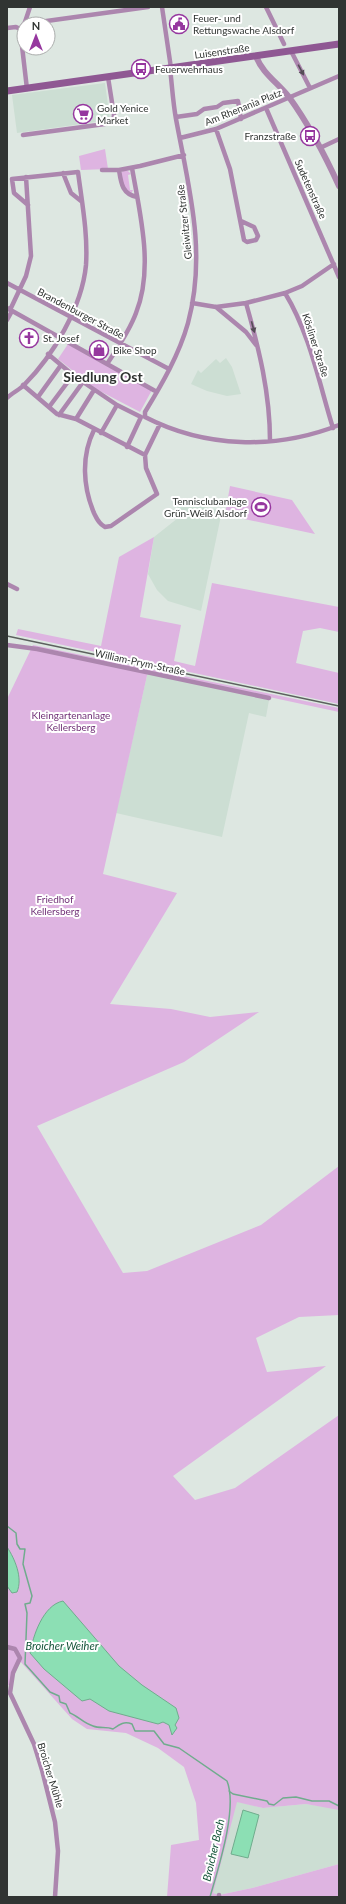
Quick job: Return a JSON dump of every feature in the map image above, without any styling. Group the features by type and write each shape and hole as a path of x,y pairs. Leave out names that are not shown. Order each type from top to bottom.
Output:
{"main road":[{"name":"Luisenstraße","path":"7,91 339,44"}],"street":[{"path":"56,20 148,7"},
{"name":"Gleiwitzer Straße","path":"160,424 145,417 145,412 169,369 182,341 192,303 197,248 184,155 176,117 162,7"},
{"path":"266,7 284,44"},
{"path":"291,51 310,88"},
{"path":"23,56 27,89"},
{"path":"256,56 263,71 280,85 322,147 339,186"},
{"path":"289,98 339,76"},
{"path":"23,135 105,124 112,121 114,115 108,77"},
{"name":"Am Rhenania Platz","path":"180,138 216,129 289,98"},
{"path":"176,117 197,114 204,109 217,107 223,103 238,101 241,119"},
{"name":"Sudetenstraße","path":"266,108 339,277"},
{"path":"216,129 230,169 244,240 247,242 256,240 258,236 254,227 241,221"},
{"path":"322,147 339,139"},
{"path":"102,170 132,168 184,155"},
{"path":"107,364 120,344 137,312 143,287 144,253 132,168"},
{"path":"119,170 123,188 126,193 137,197"},
{"path":"7,398 23,385 60,338 81,289 86,266 86,239 78,172 12,179 14,194 28,205"},
{"path":"63,173 67,187 71,193 81,201"},
{"path":"7,320 10,310 26,276 31,256 26,177"},
{"path":"192,303 216,307 246,303 286,293 302,286 334,264"},
{"name":"Brandenburger Straße","path":"7,283 169,369"},
{"name":"Kösliner Straße","path":"286,293 295,309 303,329 333,428"},
{"path":"246,303 260,351 269,404 270,441"},
{"path":"216,307 246,332 260,351"},
{"path":"10,310 157,392"},
{"path":"48,354 73,375 49,407"},
{"path":"38,397 61,365"},
{"path":"59,415 83,382 117,405 141,417 126,447"},
{"path":"23,385 59,415 76,419 126,447 145,455"},
{"path":"76,419 94,390"},
{"path":"101,433 117,405"},
{"path":"94,430 87,449 85,480 90,504 101,525 111,526 157,494 146,468 145,455 160,424 209,439 239,442 270,441 312,434 339,425"},
{"path":"7,584 18,589"},
{"name":"William-Prym-Straße","path":"7,645 37,649 269,698"},
{"name":"Broicher Mühle","path":"7,1647 15,1649 20,1658 13,1673 10,1693 34,1744 44,1776 55,1822 58,1851 54,1897"}],"shaded area":[{"path":"105,83 110,120 17,133 12,95"},
{"path":"226,358 232,367 241,394 227,396 207,391 191,384 198,370 201,373 216,359 220,363"},
{"path":"186,503 222,511 201,611 168,601 157,590 148,574 154,537 178,518 173,510"},
{"path":"148,671 269,700 266,717 249,713 222,837 116,813"},
{"path":"235,1801 263,1808 306,1804 339,1809 339,1864 252,1888 219,1895 212,1893"}],"green space":[{"path":"105,149 108,169 81,170 79,156"},
{"path":"123,171 128,171 131,174 128,175 130,190 133,190 131,194 123,185 121,173"},
{"path":"68,344 152,390 140,412 96,389 58,359"},
{"name":"Tennisclubanlage Grün-Weiß Alsdorf","path":"230,486 292,500 315,534 225,515"},
{"path":"154,537 140,617 181,625 174,661 195,666 212,583 339,607 339,632 320,628 303,631 296,663 339,673 339,704 16,635 18,629 101,646 119,557"},
{"path":"33,645 339,708 339,712 148,671 103,874 177,893 110,1004 171,1009 210,1017 259,1012 184,1062 37,1126 123,1273 147,1271 261,1225 339,1166 339,1315 299,1317 256,1338 267,1372 326,1366 173,1476 195,1500 235,1488 339,1415 339,1810 306,1804 263,1808 237,1802 213,1893 219,1895 252,1888 339,1864 339,1897 167,1897 171,1845 199,1840 196,1803 184,1767 158,1748 126,1733 87,1729 72,1719 20,1661 14,1672 11,1687 7,1684 7,699"}],"water":[{"path":"7,1547 13,1557 19,1575 19,1587 17,1592 12,1593 7,1586"},
{"name":"Broicher Weiher","path":"63,1601 119,1666 142,1685 176,1708 179,1718 175,1725 177,1728 172,1735 169,1725 163,1722 158,1724 109,1711 90,1699 82,1701 44,1669 30,1653 36,1630 40,1622 50,1608"},
{"path":"243,1810 259,1815 248,1858 231,1854"}],"waterway":[{"name":"Broicher Bach","path":"7,1526 16,1533 17,1544 20,1549 25,1549 23,1564 32,1596 30,1603 25,1604 27,1613 25,1664 50,1692 59,1696 60,1702 66,1704 70,1713 86,1723 96,1727 113,1729 120,1724 127,1723 132,1724 135,1731 154,1731 164,1744 179,1748 227,1781 230,1793 229,1822 222,1855 210,1897"},
{"path":"229,1791 233,1794 267,1801 269,1804 274,1805 283,1798 296,1797 312,1801 329,1801 339,1806"}],"railway":[{"path":"7,636 339,706"}],"place":[{"name":"Feuer- und Rettungswache Alsdorf","path":"179,24"},
{"name":"Feuerwehrhaus","path":"141,69"},
{"name":"Gold Yenice Market","path":"83,114"},
{"name":"Franzstraße","path":"310,136"},
{"name":"St. Josef","path":"29,338"},
{"name":"Bike Shop","path":"99,350"},
{"name":"Tennisclubanlage Grün-Weiß Alsdorf","path":"261,507"}],"district":[{"name":"Siedlung Ost","path":"103,376"}],"park label":[{"name":"Kleingartenanlage Kellersberg","path":"71,720"},
{"name":"Friedhof Kellersberg","path":"55,904"}]}
